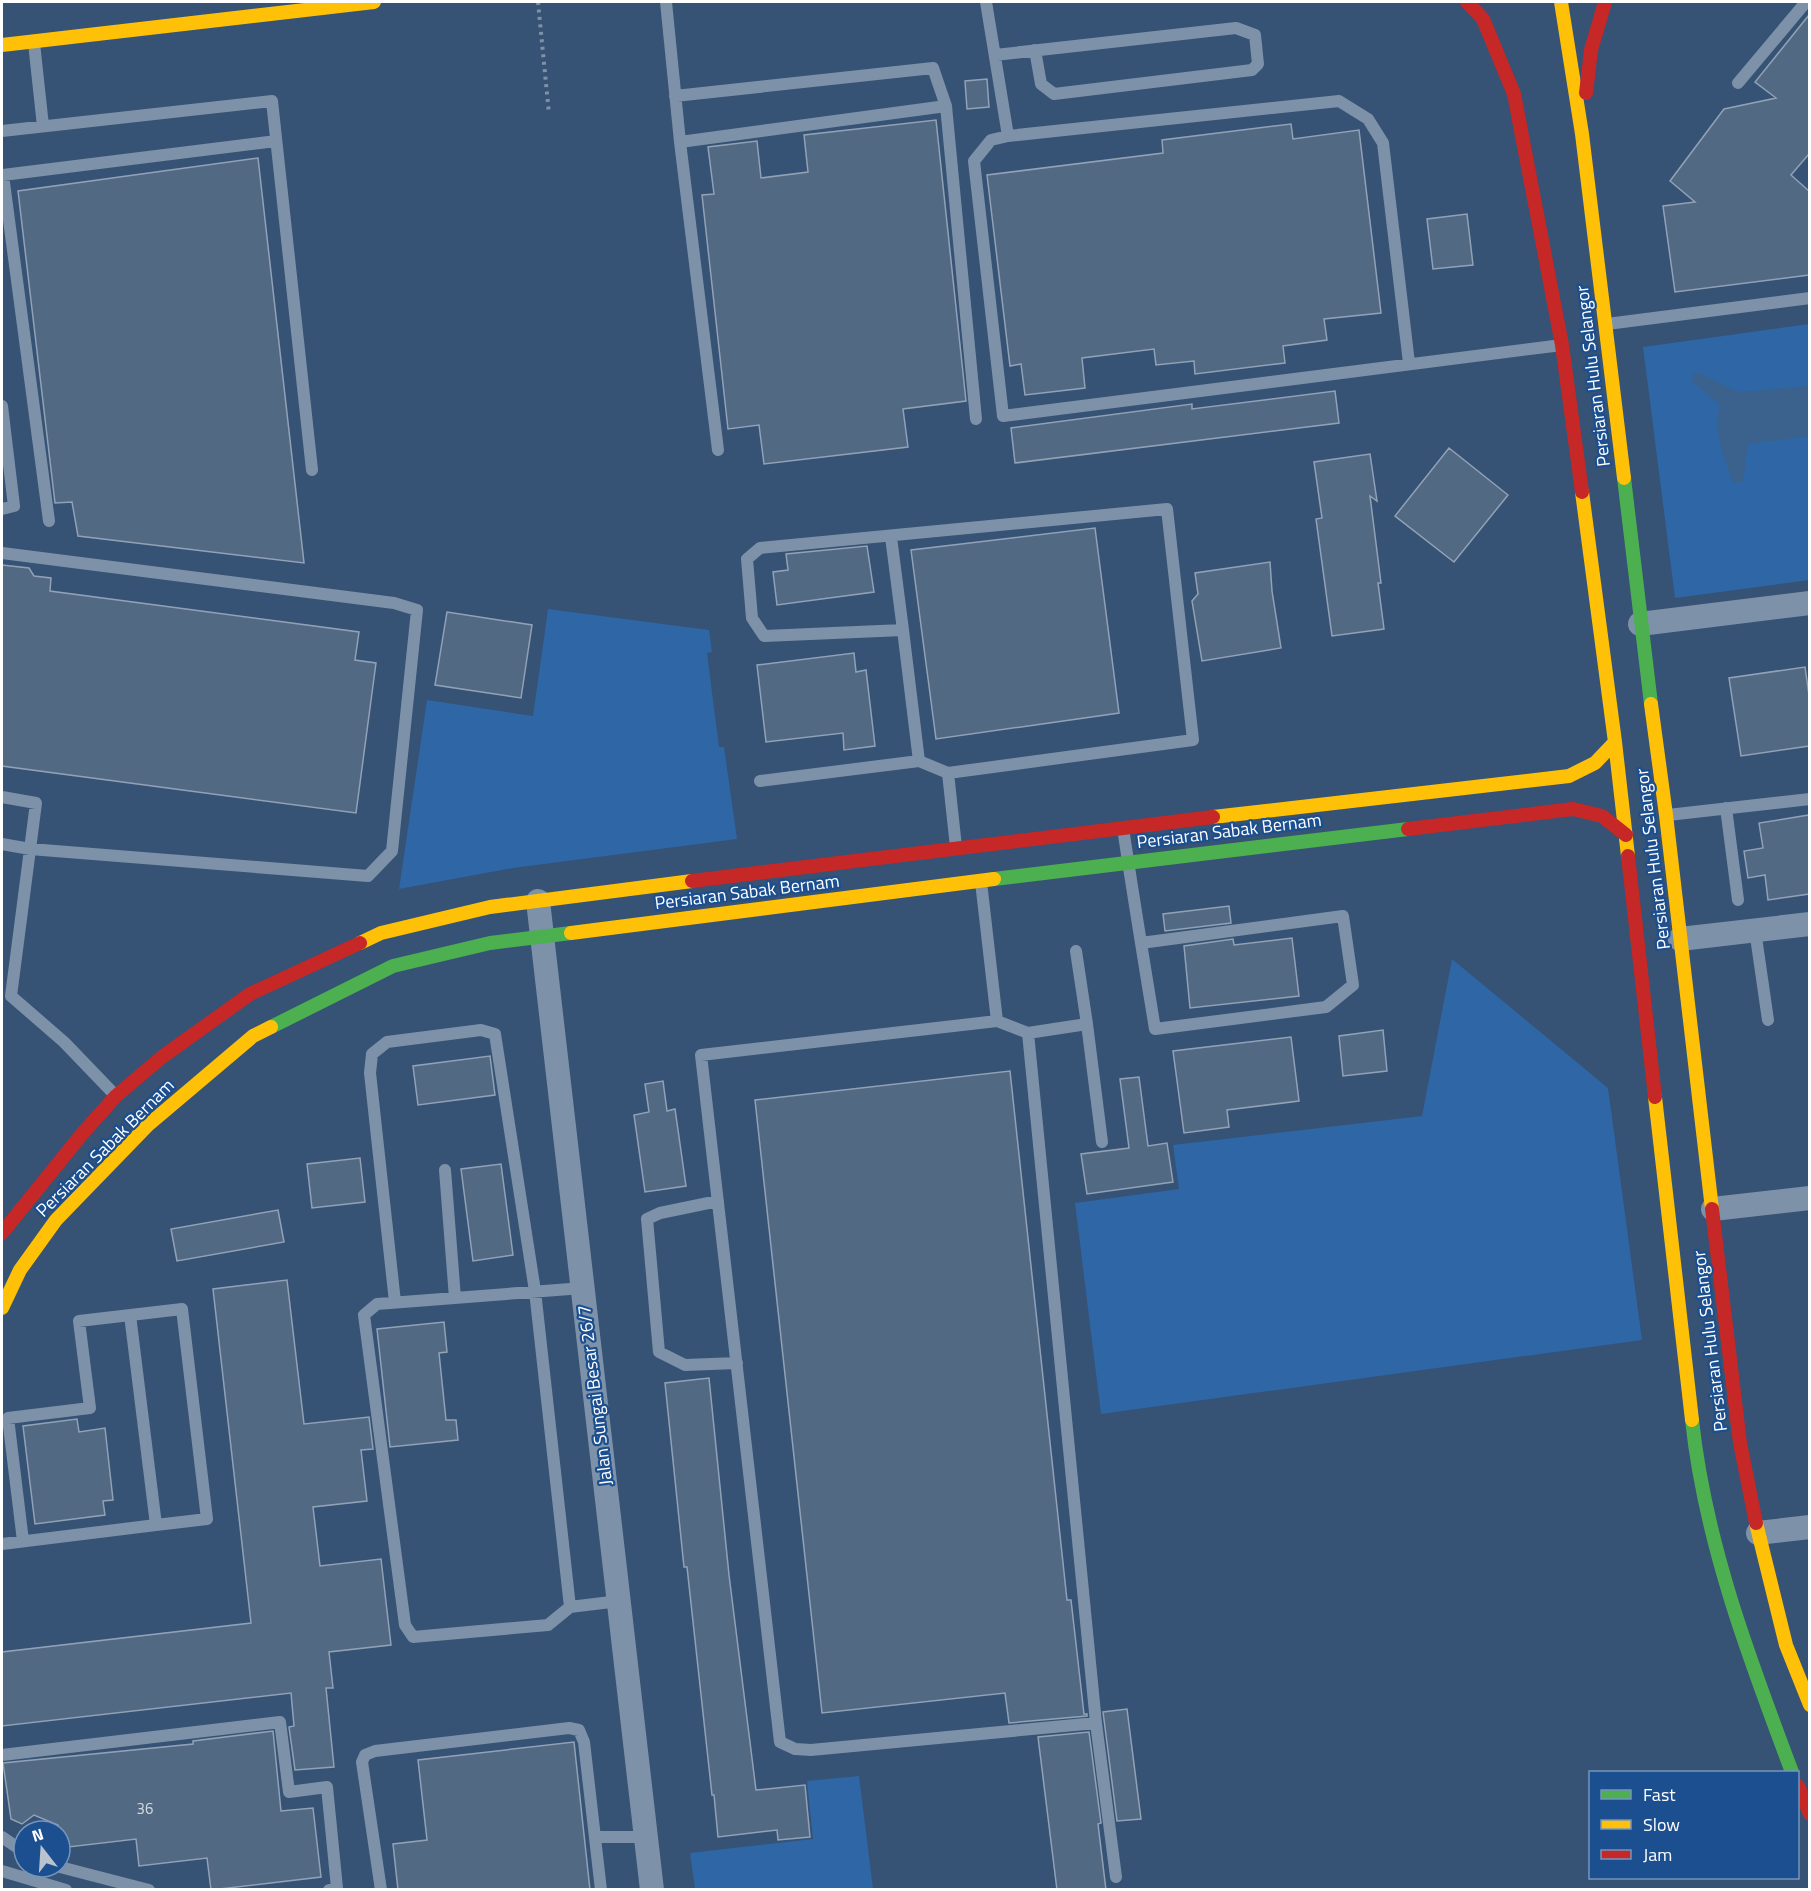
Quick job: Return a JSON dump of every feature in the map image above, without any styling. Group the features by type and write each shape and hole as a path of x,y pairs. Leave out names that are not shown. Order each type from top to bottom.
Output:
{"main road":[{"path":"2,45 374,2"},
{"name":"Persiaran Hulu Selangor","path":"1467,2 1483,19 1514,94 1562,345 1615,742 1694,1441 1711,1530 1745,1648 1791,1771"},
{"name":"Persiaran Hulu Selangor","path":"1561,2 1582,134 1606,324 1640,624 1666,815 1740,1443 1758,1533 1786,1645 1809,1705"},
{"path":"1582,134 1591,50 1605,2"},
{"name":"Persiaran Sabak Bernam","path":"2,1233 82,1134 120,1100 162,1057 250,994 381,933 490,907 1123,827 1569,776 1603,758 1615,742"},
{"name":"Persiaran Sabak Bernam","path":"2,1308 20,1270 56,1220 144,1121 253,1036 393,966 490,943 542,936 1128,861 1573,808 1595,812 1611,820 1626,835"},
{"path":"1799,1790 1809,1814"}],"street":[{"path":"1640,624 1809,603"},
{"name":"Jalan Sungai Besar 26/7","path":"538,901 652,1890"},
{"path":"1680,939 1809,924"},
{"path":"1713,1209 1809,1198"},
{"path":"1758,1533 1809,1527"}],"lane":[{"path":"666,2 680,142 718,450"},
{"path":"986,2 1008,136"},
{"path":"1738,83 1806,2"},
{"path":"994,55 1035,50 1236,28 1255,35 1258,64 1252,70 1054,94 1041,84 1035,50"},
{"path":"34,40 43,126"},
{"path":"675,96 933,68 946,106 976,418"},
{"path":"2,131 272,101 312,470"},
{"path":"1409,363 1383,143 1368,119 1339,101 1008,136 991,140 974,161 1004,416 1562,345"},
{"path":"680,142 946,106"},
{"path":"49,521 3,175 276,141"},
{"path":"1606,324 1809,298"},
{"path":"2,412 14,507 2,509"},
{"path":"760,781 920,761 948,773 1192,740 1167,509 760,549 747,559 752,618 764,636 903,630"},
{"path":"891,537 920,761"},
{"path":"2,553 394,603 417,610 392,851 368,876 30,849 2,844"},
{"path":"948,773 956,848"},
{"path":"2,796 36,803 6,995 64,1042 120,1100"},
{"path":"1666,815 1809,799"},
{"path":"1726,808 1738,900"},
{"path":"1123,827 1128,861 1141,943 1155,1029 1326,1008 1353,985 1343,916 1141,943"},
{"path":"981,880 997,1021"},
{"path":"1755,930 1768,1020"},
{"path":"1076,951 1102,1142"},
{"path":"1087,1024 1028,1033 997,1021 701,1055 780,1742 795,1749 811,1750 1096,1723"},
{"path":"395,1302 369,1073 372,1054 387,1042 482,1030 495,1034 535,1291 570,1607"},
{"path":"1028,1033 1096,1723 1116,1876"},
{"path":"446,1170 454,1298"},
{"path":"718,1201 660,1213 647,1220 659,1352 685,1365 736,1363"},
{"path":"582,1288 377,1304 364,1315 405,1625 413,1637 548,1625 570,1607 619,1601"},
{"path":"2,1544 207,1519 182,1309 79,1322 90,1408 8,1418 23,1541"},
{"path":"130,1315 156,1525"},
{"path":"2,1755 280,1722 289,1792 327,1787 337,1888 329,1890"},
{"path":"381,1890 362,1762 365,1755 375,1751 569,1728 579,1730 584,1742 601,1890"},
{"path":"596,1838 646,1837"},
{"path":"72,1870 149,1890"},
{"path":"2,1871 66,1890"}],"path":[{"path":"538,2 549,114"}],"shaded area":[{"path":"1809,324 1809,580 1675,598 1643,347"},
{"path":"1696,372 1738,392 1809,386 1809,436 1748,444 1743,481 1733,483 1718,435 1720,405 1691,380"},
{"path":"548,609 709,630 712,652 707,653 719,747 724,747 737,839 513,868 399,889 427,700 533,716"},
{"path":"1452,959 1608,1088 1642,1340 1101,1414 1075,1203 1179,1189 1173,1145 1422,1116"},
{"path":"859,1776 873,1889 695,1889 690,1853 813,1839 807,1781"}],"building":[{"path":"1809,15 1809,154 1791,175 1809,191 1809,275 1675,292 1663,206 1695,202 1670,181 1724,109 1776,98 1755,82"},
{"path":"987,79 989,107 967,109 965,81"},
{"path":"936,120 966,401 903,409 908,447 764,464 759,425 728,429 702,195 714,194 708,147 757,141 761,178 808,172 804,135"},
{"path":"1291,124 1293,139 1359,130 1381,313 1324,319 1327,340 1283,346 1285,363 1195,374 1194,361 1156,365 1154,349 1082,358 1085,388 1025,395 1021,364 1010,366 987,175 1163,153 1162,140"},
{"path":"258,158 304,563 78,536 72,502 55,503 18,191"},
{"path":"1467,214 1473,265 1433,269 1427,219"},
{"path":"1335,391 1339,423 1015,463 1011,428 1192,404 1192,409"},
{"path":"1449,448 1508,495 1454,562 1395,516"},
{"path":"1370,454 1377,501 1370,496 1381,583 1378,583 1384,629 1332,636 1316,519 1322,518 1314,462"},
{"path":"1095,528 1119,713 936,739 911,550"},
{"path":"867,546 874,592 777,605 773,572 788,570 786,554"},
{"path":"1270,562 1281,648 1202,661 1192,601 1198,594 1195,573"},
{"path":"2,565 29,568 34,576 51,578 50,591 359,632 355,660 376,663 356,813 2,766"},
{"path":"447,612 532,625 521,698 435,685"},
{"path":"854,653 856,672 866,670 875,746 844,750 843,733 766,742 757,665"},
{"path":"1805,667 1809,695 1809,746 1741,756 1729,678"},
{"path":"1809,815 1809,894 1768,900 1765,875 1748,878 1744,851 1763,848 1759,823"},
{"path":"1229,906 1231,923 1165,931 1163,914"},
{"path":"1292,938 1299,996 1190,1008 1184,946 1233,939 1234,945"},
{"path":"1383,1030 1387,1071 1343,1076 1339,1036"},
{"path":"1291,1037 1299,1101 1227,1110 1229,1127 1184,1133 1173,1051"},
{"path":"490,1056 495,1095 418,1105 413,1066"},
{"path":"1010,1071 1067,1600 1071,1600 1084,1714 1087,1716 1009,1723 1005,1693 822,1713 755,1100"},
{"path":"1139,1077 1148,1146 1167,1143 1173,1182 1087,1194 1081,1154 1129,1148 1120,1079"},
{"path":"663,1081 667,1111 675,1109 686,1186 645,1192 634,1115 649,1112 645,1084"},
{"path":"360,1158 365,1202 312,1208 307,1164"},
{"path":"501,1164 513,1255 473,1261 461,1169"},
{"path":"278,1210 284,1242 177,1261 171,1229"},
{"path":"287,1280 304,1424 369,1417 373,1449 361,1450 367,1501 313,1507 320,1566 381,1559 391,1645 329,1652 333,1688 326,1688 334,1767 295,1770 289,1727 294,1726 291,1693 2,1726 2,1652 251,1623 213,1289"},
{"path":"444,1322 447,1352 439,1353 446,1420 456,1420 458,1440 390,1447 377,1329"},
{"path":"709,1378 729,1575 756,1790 805,1785 810,1837 778,1840 777,1830 718,1837 687,1567 684,1567 665,1383"},
{"path":"77,1419 79,1432 105,1428 113,1500 103,1501 105,1515 35,1524 23,1426"},
{"path":"1127,1709 1141,1819 1117,1821 1103,1712"},
{"path":"273,1731 281,1811 313,1808 321,1877 211,1890 207,1858 139,1866 136,1839 72,1847 72,1819 44,1819 34,1815 29,1819 11,1819 3,1763 193,1744 193,1741"},
{"path":"1089,1732 1101,1823 1098,1824 1106,1890 1057,1890 1038,1737"},
{"path":"574,1742 590,1890 398,1890 393,1844 427,1840 418,1760"}],"traffic: fast":[{"path":"1624,478 1651,704"},
{"path":"994,879 1408,829"},
{"path":"271,1027 393,966 490,943 571,933"},
{"path":"1692,1420 1698,1465 1718,1555 1745,1643 1792,1771"}],"traffic: slow":[{"path":"2,45 374,2"},
{"path":"1561,2 1582,134 1624,478"},
{"path":"1582,492 1628,856"},
{"path":"1651,704 1712,1209"},
{"path":"1213,817 1569,776 1595,763 1615,742"},
{"path":"571,933 994,879"},
{"path":"360,943 381,933 490,907 692,881"},
{"path":"2,1308 20,1270 56,1220 148,1125 253,1036 271,1027"},
{"path":"1655,1097 1692,1420"},
{"path":"1756,1523 1786,1645 1810,1705"}],"traffic: jam":[{"path":"1467,2 1483,19 1514,94 1562,345 1582,492"},
{"path":"1586,93 1591,50 1605,2"},
{"path":"1408,829 1573,809 1602,816 1626,835"},
{"path":"692,881 1213,817"},
{"path":"1628,856 1655,1097"},
{"path":"2,1233 82,1134 116,1096 162,1057 250,994 360,943"},
{"path":"1712,1209 1740,1443 1756,1523"},
{"path":"1799,1788 1810,1814"}]}
